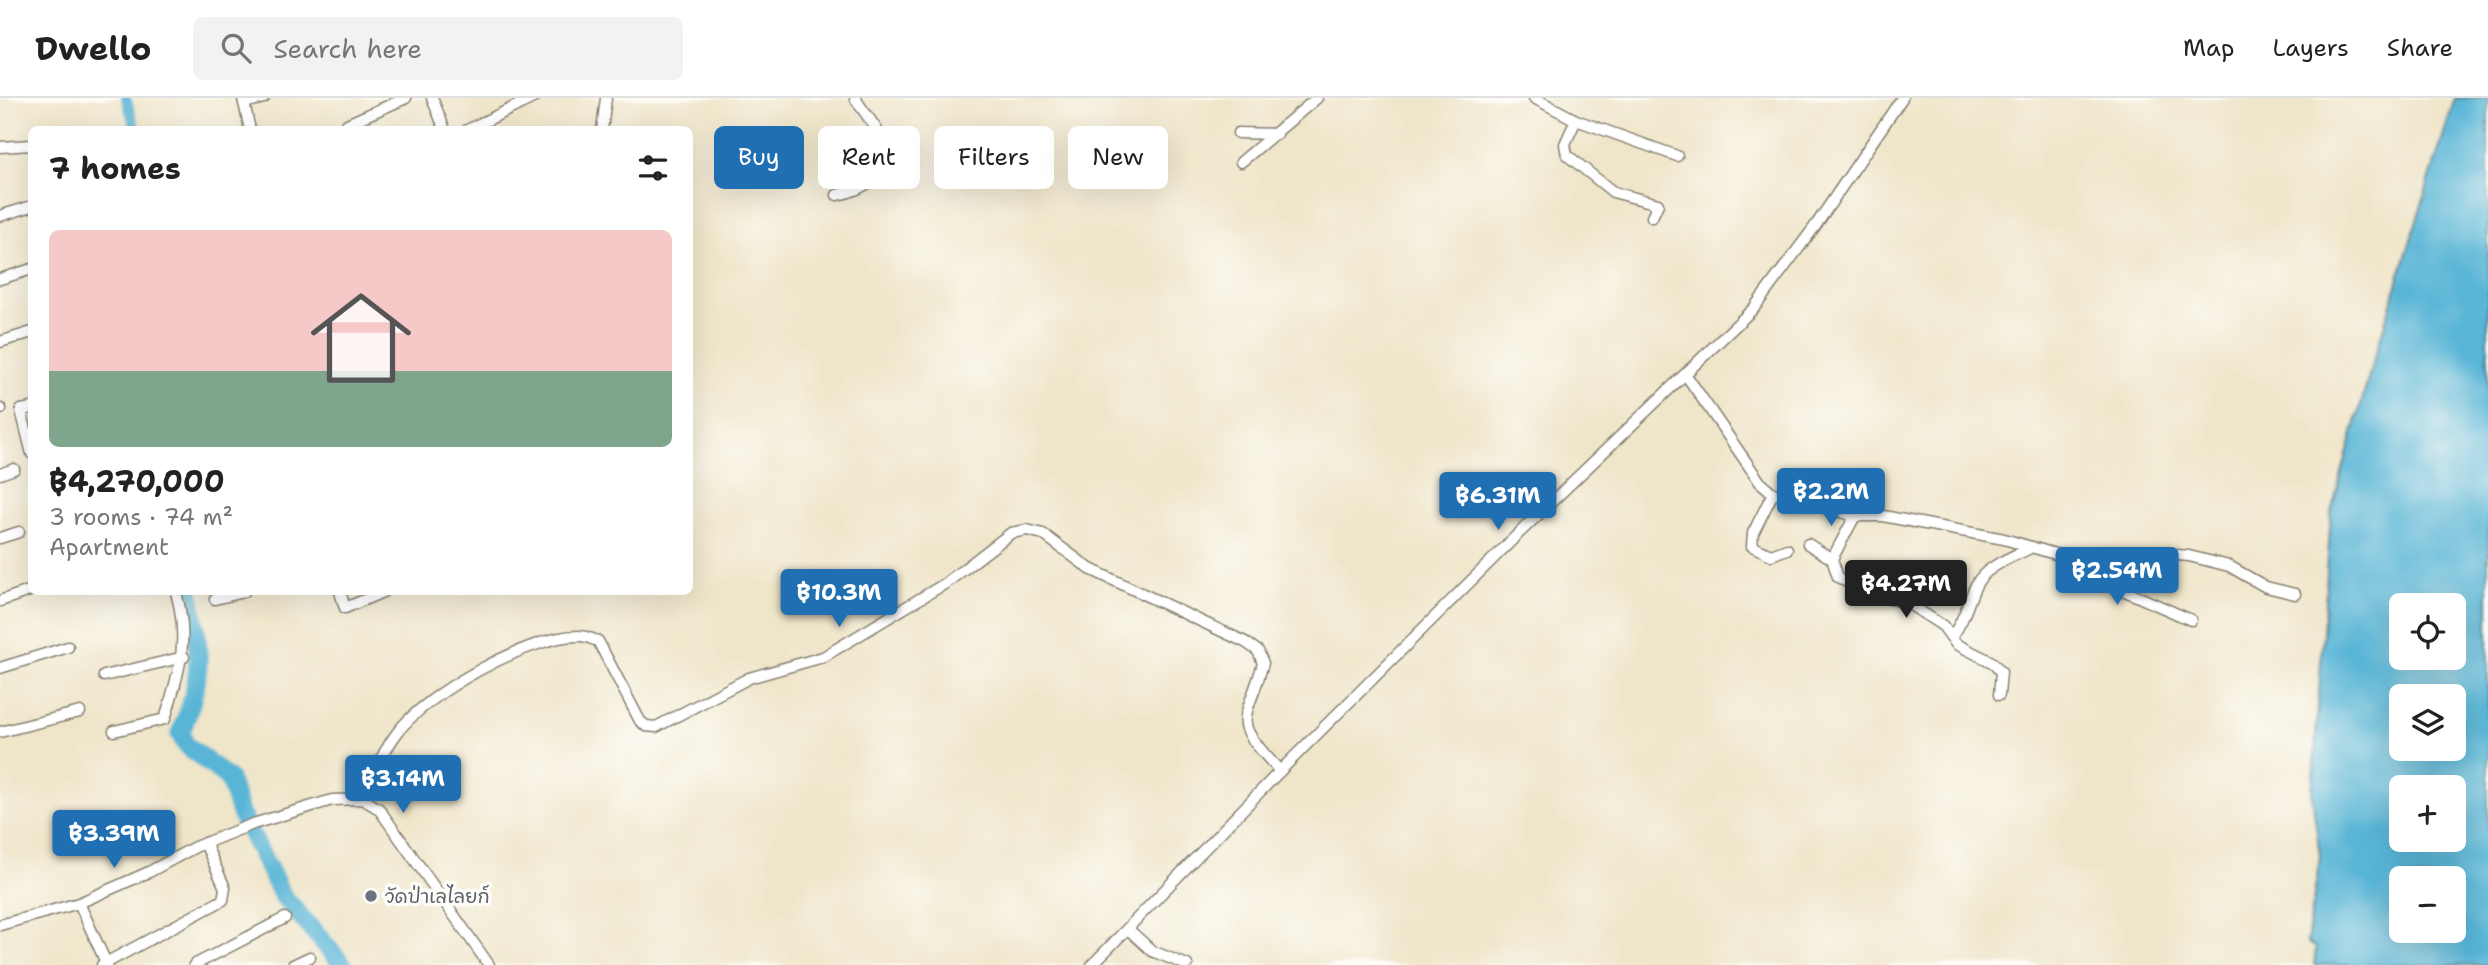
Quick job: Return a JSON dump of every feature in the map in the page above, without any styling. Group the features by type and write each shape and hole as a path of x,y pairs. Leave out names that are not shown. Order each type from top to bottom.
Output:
{"street":[{"path":"249,126 244,100 264,98"},
{"path":"347,124 405,98"},
{"path":"432,98 443,126"},
{"path":"475,126 533,98"},
{"path":"602,126 606,98"},
{"path":"837,195 854,192 878,176 887,155 885,144 855,98"},
{"path":"1241,162 1317,98"},
{"path":"1534,98 1576,120 1678,156"},
{"path":"1092,965 1280,771 1515,537 1754,308 1816,225 1902,98"},
{"path":"1576,120 1565,144 1566,155 1613,192 1658,204 1652,217"},
{"path":"1238,133 1277,134"},
{"path":"0,147 28,145"},
{"path":"0,216 28,207"},
{"path":"0,279 28,270"},
{"path":"0,342 28,333"},
{"path":"1686,375 1760,482 1773,493 1855,516 1882,516 2032,547 2079,561 2112,562 2154,552 2189,556 2229,566 2266,587 2295,594"},
{"path":"28,409 21,410 28,438"},
{"path":"0,474 14,469"},
{"path":"1773,493 1753,533 1752,546 1771,555 1787,549"},
{"path":"1832,559 1855,516"},
{"path":"362,799 380,759 398,731 418,710 485,667 536,643 581,635 598,642 640,721 646,726 656,727 749,678 822,657 946,583 1011,534 1027,530 1043,534 1090,569 1222,630 1258,651 1264,663 1245,709 1244,722 1250,737 1280,771"},
{"path":"0,538 19,532"},
{"path":"1808,544 1832,559 1838,577 1860,590 1909,604 1952,636 1956,644 1992,662 2001,672 1999,695"},
{"path":"1952,636 1963,622 1978,581 2000,564 2032,547"},
{"path":"2079,561 2082,572 2191,620"},
{"path":"0,601 28,591"},
{"path":"114,731 166,719 184,657 183,616 177,595"},
{"path":"215,599 232,595"},
{"path":"341,595 345,608 376,595"},
{"path":"0,668 68,647"},
{"path":"104,676 184,657"},
{"path":"0,732 80,712"},
{"path":"0,925 79,903 205,843 253,824 332,800 362,799 379,809 402,839 489,965"},
{"path":"79,903 105,964 223,900 225,888 205,843"},
{"path":"194,965 285,918"},
{"path":"1128,929 1153,951 1187,965"},
{"path":"293,965 310,957"}],"water":[{"path":"2455,98 2488,98 2488,965 2314,965 2316,948 2307,942 2320,856 2312,796 2331,512 2372,365"}],"waterway":[{"path":"126,98 135,126"},
{"path":"190,595 198,664 193,696 180,734 186,745 229,779 240,813 283,896 343,965"}],"place":[{"name":"วัดป่าเลไลยก์","path":"371,896"}]}
